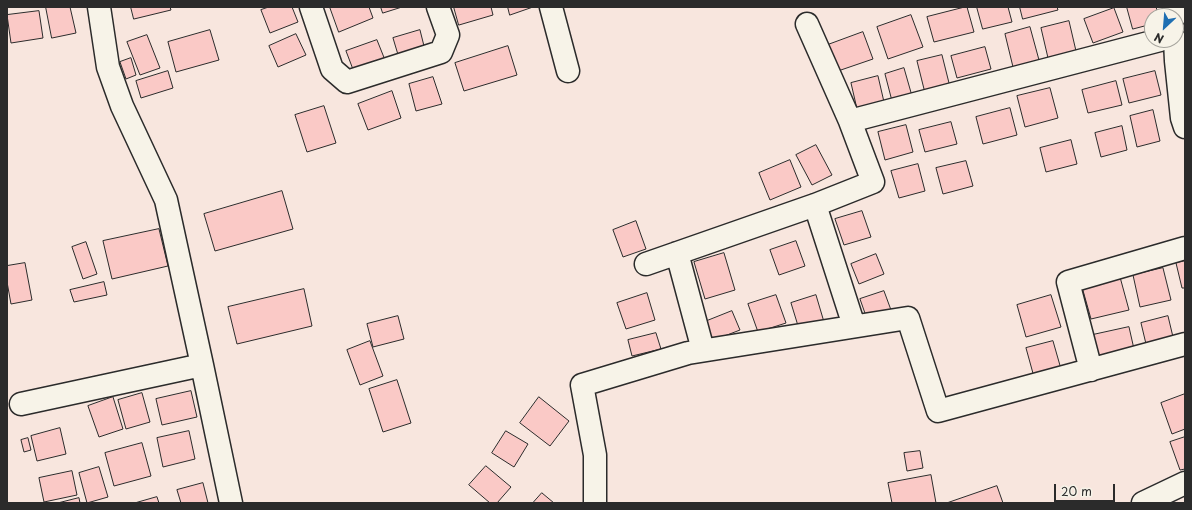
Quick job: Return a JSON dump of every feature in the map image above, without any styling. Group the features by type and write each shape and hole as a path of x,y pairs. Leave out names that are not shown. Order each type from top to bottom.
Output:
{"street":[{"path":"99,7 108,67 122,106 166,200 231,503"},
{"path":"311,7 332,69 347,82 441,52 448,35 438,7"},
{"path":"551,7 568,71"},
{"path":"646,264 815,205 873,182 850,121 806,24"},
{"path":"850,121 1144,44"},
{"path":"1175,48 1182,118 1185,127"},
{"path":"815,205 854,326"},
{"path":"1091,370 1068,282 1185,248"},
{"path":"677,253 703,350"},
{"path":"596,503 594,455 582,385 688,353 908,318 938,411 1185,344"},
{"path":"21,404 202,365"},
{"path":"1143,503 1185,482"}],"building":[{"path":"46,7 70,7 76,33 52,38"},
{"path":"131,7 170,7 171,10 134,19"},
{"path":"269,7 292,7 298,22 270,33 261,10"},
{"path":"330,7 369,7 373,18 339,32"},
{"path":"381,7 402,7 383,13"},
{"path":"454,7 491,7 493,15 459,25"},
{"path":"508,7 533,7 510,15"},
{"path":"967,7 974,32 934,42 927,17"},
{"path":"977,7 1008,7 1012,22 983,29"},
{"path":"1020,7 1057,7 1058,10 1023,19"},
{"path":"1127,7 1156,7 1144,8 1144,26 1133,29"},
{"path":"1114,8 1123,32 1093,43 1084,19"},
{"path":"39,11 43,38 11,43 7,15"},
{"path":"911,15 923,47 888,59 877,27"},
{"path":"1069,21 1076,51 1048,58 1041,28"},
{"path":"1030,27 1039,60 1013,67 1005,34"},
{"path":"210,30 219,60 176,72 168,42"},
{"path":"420,30 425,50 399,58 393,38"},
{"path":"863,32 873,59 835,72 825,46"},
{"path":"296,34 306,55 278,67 269,46"},
{"path":"147,35 160,68 140,75 127,42"},
{"path":"377,40 385,60 354,72 346,51"},
{"path":"508,46 517,75 464,91 455,63"},
{"path":"985,47 991,69 957,78 951,56"},
{"path":"942,55 950,87 925,93 917,61"},
{"path":"131,58 136,75 126,79 120,62"},
{"path":"904,68 912,96 892,101 885,74"},
{"path":"168,71 173,88 141,98 136,81"},
{"path":"1155,71 1161,95 1129,103 1123,79"},
{"path":"878,76 884,102 857,109 851,83"},
{"path":"433,77 442,104 416,111 409,84"},
{"path":"1116,81 1122,105 1088,113 1082,90"},
{"path":"1050,88 1058,118 1025,127 1017,96"},
{"path":"392,91 401,118 368,130 358,104"},
{"path":"324,106 336,143 307,152 295,115"},
{"path":"1010,108 1017,135 983,144 976,117"},
{"path":"1153,110 1160,141 1137,147 1130,116"},
{"path":"951,122 957,144 925,152 919,130"},
{"path":"906,125 913,152 885,160 878,132"},
{"path":"1122,126 1127,150 1101,157 1095,133"},
{"path":"1071,140 1077,164 1046,172 1040,148"},
{"path":"816,145 832,175 812,185 796,155"},
{"path":"790,160 801,187 770,200 759,173"},
{"path":"966,161 973,186 943,194 936,168"},
{"path":"918,164 925,191 899,198 891,171"},
{"path":"282,191 293,229 215,251 204,214"},
{"path":"862,211 871,237 844,245 835,219"},
{"path":"636,221 646,249 623,257 613,230"},
{"path":"159,229 168,266 112,279 103,241"},
{"path":"796,241 805,266 779,275 770,250"},
{"path":"86,242 97,274 83,279 72,247"},
{"path":"724,253 735,290 705,299 694,262"},
{"path":"876,254 884,274 859,284 851,264"},
{"path":"1185,261 1185,288 1182,288 1176,263"},
{"path":"25,263 32,300 11,304 7,282 7,266"},
{"path":"1163,268 1171,300 1140,307 1133,275"},
{"path":"1120,277 1129,310 1091,319 1082,287"},
{"path":"104,282 107,295 74,302 70,290"},
{"path":"304,289 312,326 237,344 228,307"},
{"path":"884,291 891,310 867,319 860,299"},
{"path":"647,293 655,320 626,329 617,303"},
{"path":"776,295 786,323 758,332 748,304"},
{"path":"816,295 824,322 799,329 791,303"},
{"path":"1051,295 1061,327 1026,337 1017,305"},
{"path":"732,311 740,330 709,342 702,323"},
{"path":"398,316 404,339 373,347 367,324"},
{"path":"1168,316 1173,337 1146,344 1141,323"},
{"path":"1129,327 1134,349 1093,358 1088,336"},
{"path":"656,333 661,349 632,356 628,340"},
{"path":"370,341 383,376 360,385 347,350"},
{"path":"1053,341 1061,369 1034,377 1026,348"},
{"path":"397,380 411,423 383,432 369,389"},
{"path":"191,391 197,417 162,425 156,399"},
{"path":"142,393 150,422 126,429 118,400"},
{"path":"1185,394 1185,429 1172,434 1161,403"},
{"path":"113,397 123,429 99,437 88,406"},
{"path":"539,397 569,421 550,446 520,423"},
{"path":"60,428 66,454 37,461 31,436"},
{"path":"189,431 195,459 163,467 157,438"},
{"path":"506,431 528,444 514,467 492,453"},
{"path":"1185,437 1185,469 1180,470 1170,442"},
{"path":"28,438 31,450 24,452 21,440"},
{"path":"142,443 151,476 114,486 105,453"},
{"path":"920,451 923,468 907,471 904,453"},
{"path":"486,466 511,487 497,503 490,503 469,485"},
{"path":"99,467 108,497 87,503 79,473"},
{"path":"72,471 77,495 44,502 39,478"},
{"path":"931,475 936,503 892,503 888,483"},
{"path":"203,483 208,503 181,503 177,490"},
{"path":"997,486 1003,503 947,503"},
{"path":"542,493 554,503 533,503"},
{"path":"157,497 159,503 135,503"},
{"path":"79,498 80,503 58,503"}]}
